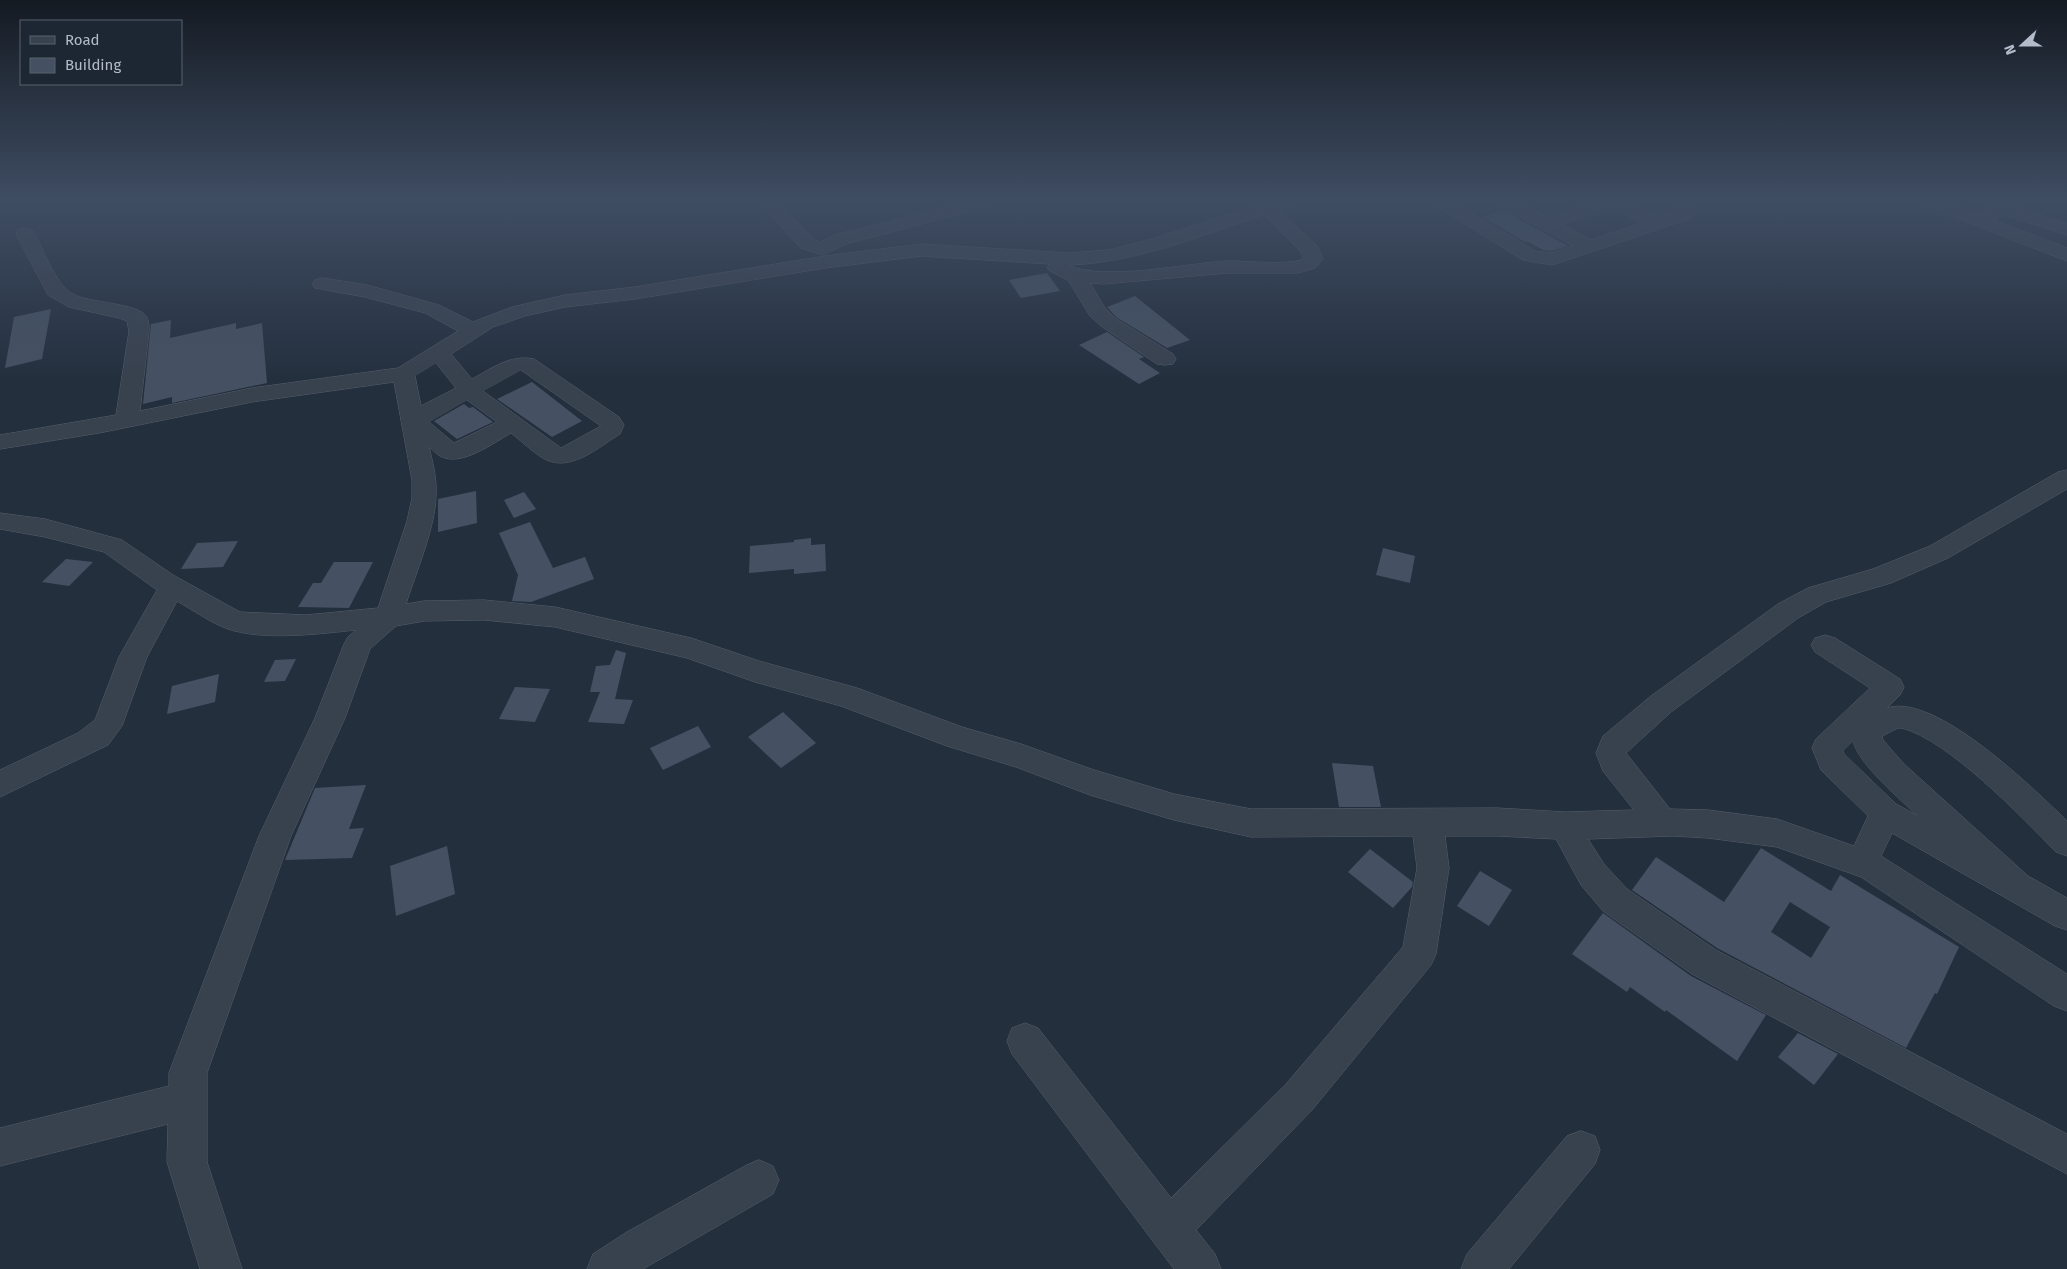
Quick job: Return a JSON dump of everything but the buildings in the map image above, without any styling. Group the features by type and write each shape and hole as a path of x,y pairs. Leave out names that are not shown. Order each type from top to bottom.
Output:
{"street":[{"path":"39,261 55,291 62,297 76,305 126,312 137,318 139,331 127,420"},
{"path":"0,442 127,420 252,395 404,374 486,323 519,311 565,301 635,293 793,261"},
{"path":"1045,261 1076,276 1104,278 1227,267 1298,267 1311,261"},
{"path":"1076,276 1097,312 1108,322 1165,359"},
{"path":"322,284 366,291 432,309 474,331"},
{"path":"435,354 446,360 469,390 556,455 569,455 612,429 613,425 526,364 516,364 469,390 430,410 420,417 418,424 449,451 455,452 513,423"},
{"path":"221,1269 187,1162 188,1073 275,836 330,718 358,644 388,617 420,520 424,498 424,480 404,374"},
{"path":"1662,822 1614,762 1611,753 1614,745 1661,704 1788,611 1817,595 1882,576 1939,552 2067,478"},
{"path":"0,521 45,528 113,546 172,586 235,621 306,625 388,617 424,611 484,610 555,616 691,648 755,671 847,696 958,738 1021,756 1090,782 1174,807 1250,823 1497,822 1564,826 1662,822 1708,824 1777,833 1872,867 2067,994"},
{"path":"0,784 89,742 102,733 107,726 133,657 172,586"},
{"path":"1826,645 1890,687 1827,748 1832,761 1885,813 2067,915"},
{"path":"2018,888 1893,773 1868,744 1867,730 1900,715 1914,718 1954,741 2046,820 2067,842"},
{"path":"1862,863 1885,813"},
{"path":"1169,1229 1299,1097 1420,954 1433,868 1426,823"},
{"path":"1564,826 1602,889 1704,962 2067,1156"},
{"path":"1025,1041 1200,1269"},
{"path":"0,1147 188,1100"},
{"path":"1482,1269 1581,1150"},
{"path":"608,1269 641,1246 759,1180"}]}
